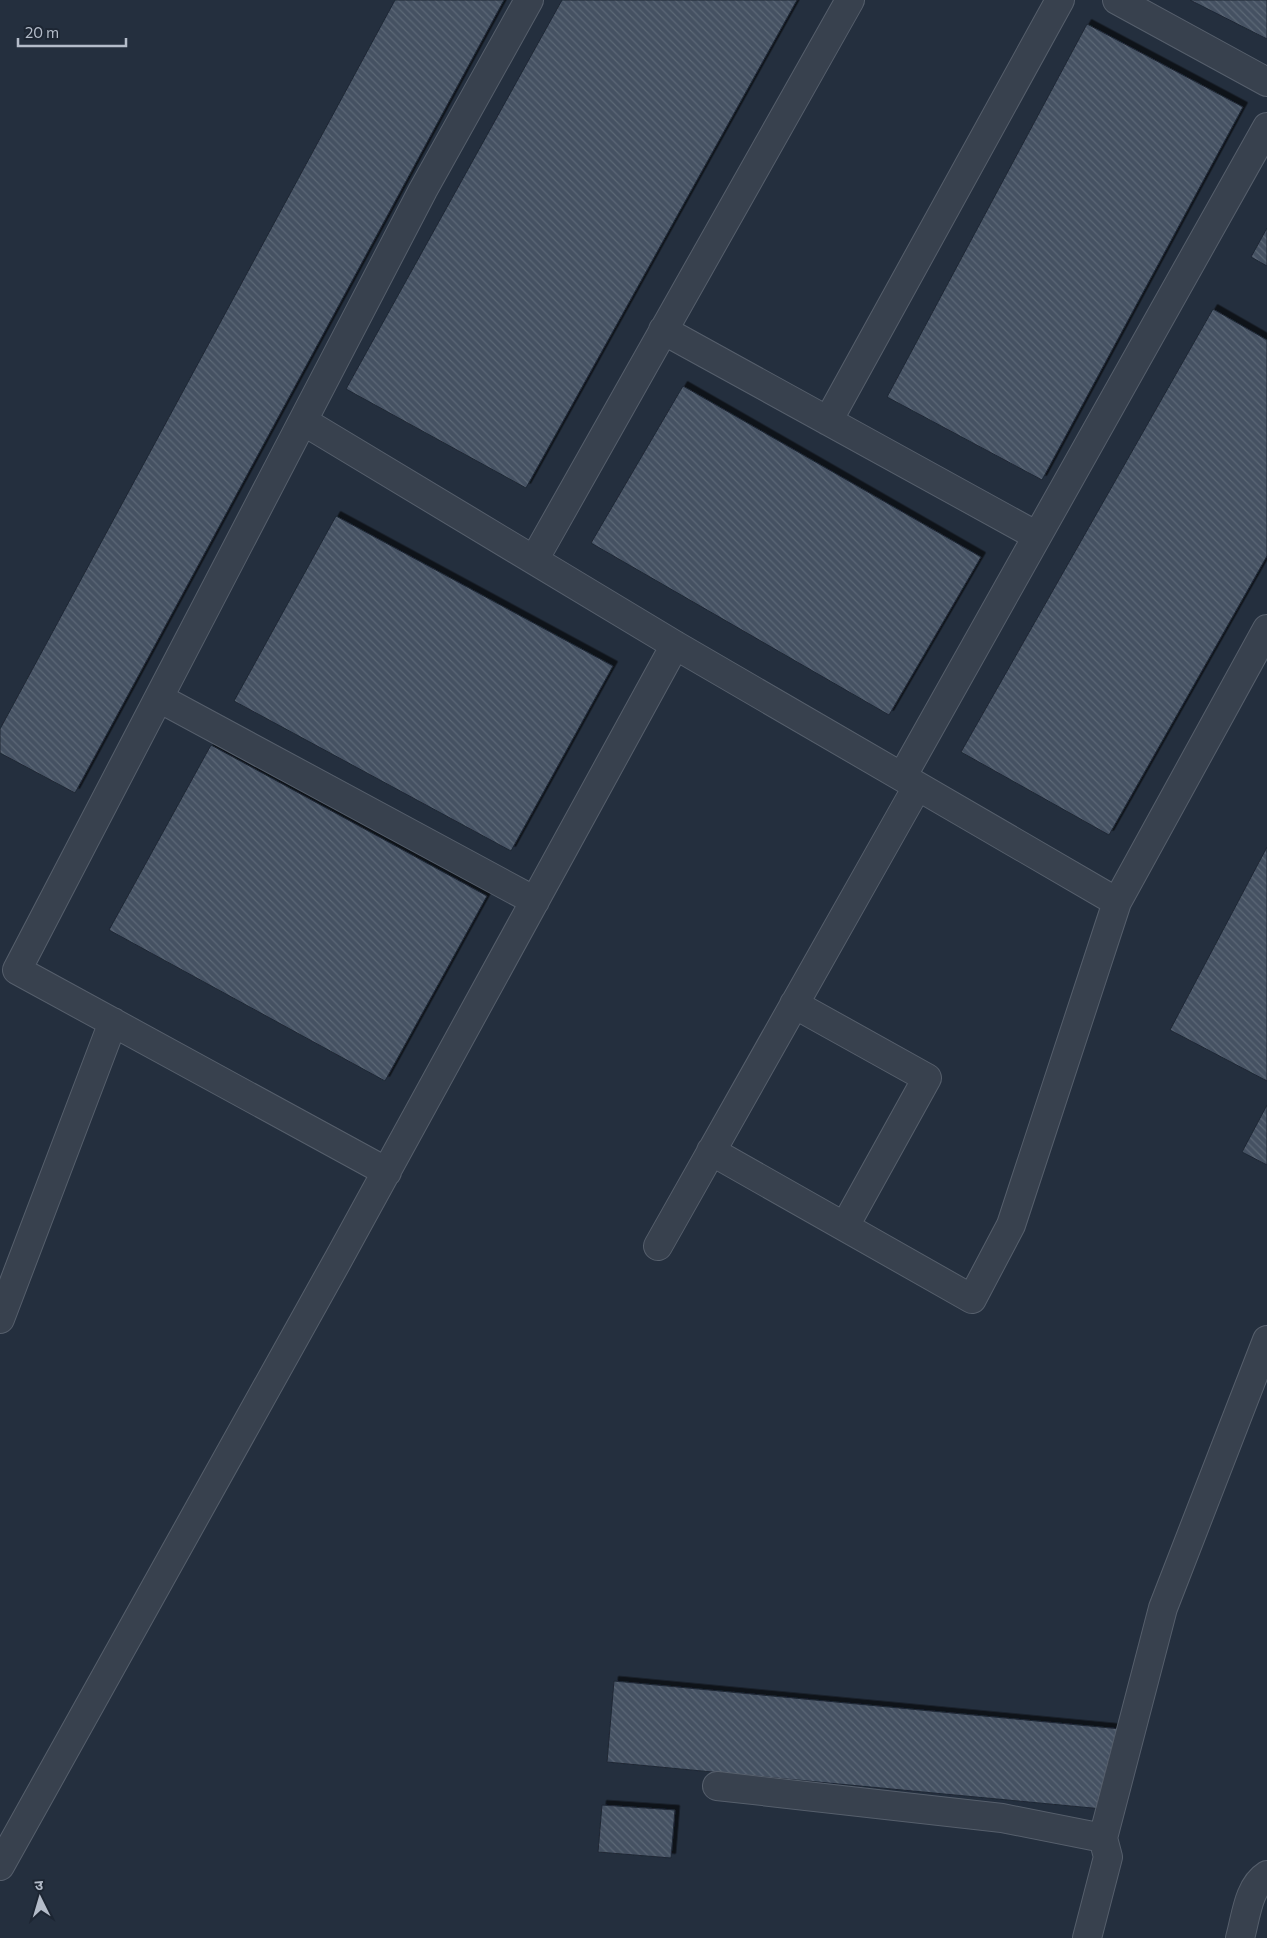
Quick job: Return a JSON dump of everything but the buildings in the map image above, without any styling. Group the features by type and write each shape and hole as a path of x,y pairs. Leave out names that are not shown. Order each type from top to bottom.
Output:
{"street":[{"path":"386,1172 17,970 423,190 529,0"},
{"path":"534,560 850,0"},
{"path":"828,421 1060,0"},
{"path":"1117,0 1267,82"},
{"path":"658,1246 794,1004 1037,536 1267,127"},
{"path":"663,330 1037,536"},
{"path":"303,421 674,645 1117,902"},
{"path":"711,1151 972,1299 1011,1225 1117,902 1267,629"},
{"path":"0,1866 386,1172 674,645"},
{"path":"159,698 535,901"},
{"path":"794,1004 927,1078 845,1226"},
{"path":"0,1319 113,1022"},
{"path":"1087,1938 1108,1857 1103,1838 1163,1608 1267,1340"},
{"path":"717,1786 1002,1818 1103,1838"},
{"path":"1240,1938 1250,1899 1258,1880 1267,1875"}]}
